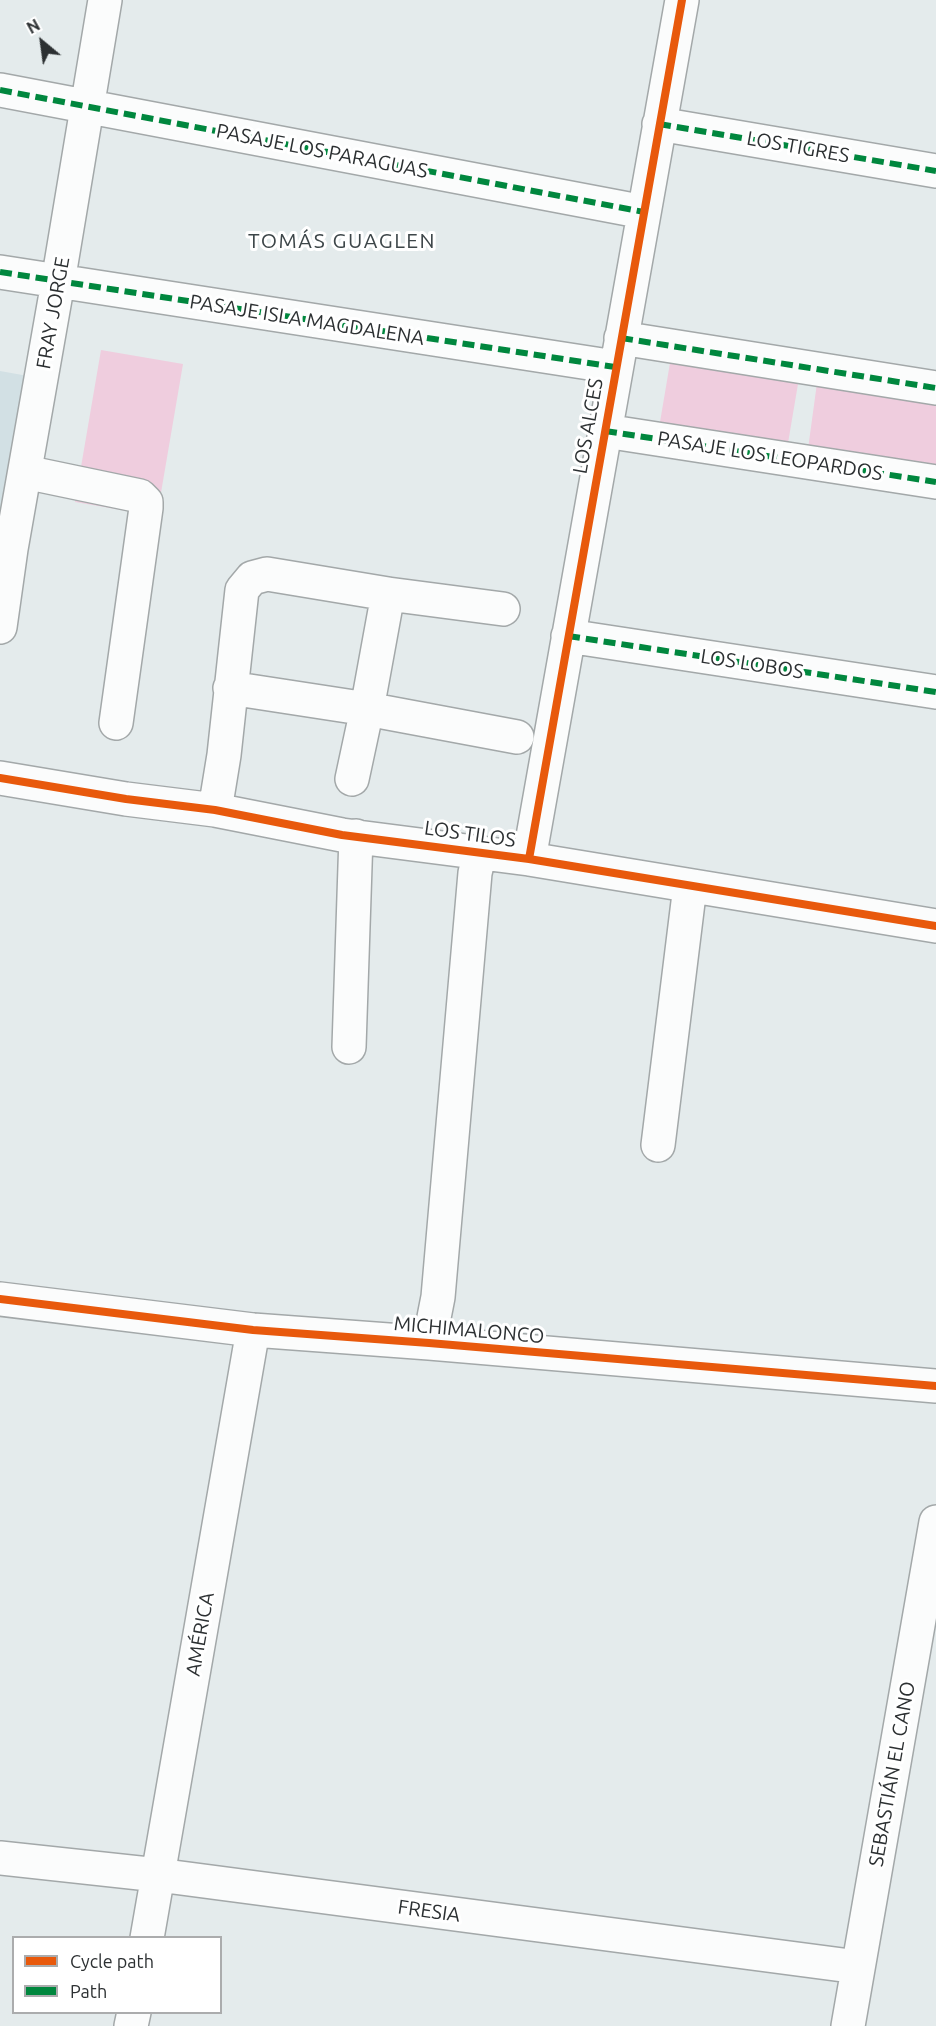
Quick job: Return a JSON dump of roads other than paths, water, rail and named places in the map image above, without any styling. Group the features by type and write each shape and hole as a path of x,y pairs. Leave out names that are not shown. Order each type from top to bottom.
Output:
{"street":[{"name":"FRAY JORGE","path":"0,627 6,548 25,472 105,0"},
{"name":"LOS ALCES","path":"529,859 682,0"},
{"name":"PASAJE LOS PARAGUAS","path":"0,90 644,213"},
{"name":"LOS TIGRES","path":"659,124 936,171"},
{"name":"PASAJE ISLA MAGDALENA","path":"0,272 58,282 618,352 936,388"},
{"name":"PASAJE LOS LEOPARDOS","path":"605,430 936,482"},
{"path":"25,472 140,496 146,502 116,723"},
{"path":"215,810 224,755 242,590 252,578 267,574 388,594 503,609"},
{"path":"352,779 388,594"},
{"name":"LOS LOBOS","path":"568,636 936,692"},
{"path":"230,688 367,709 517,737"},
{"name":"LOS TILOS","path":"0,778 126,799 215,810 342,835 529,859 936,926"},
{"path":"350,1047 356,836"},
{"path":"429,1343 438,1297 475,873 480,852"},
{"path":"658,1145 690,886"},
{"name":"MICHIMALONCO","path":"0,1299 253,1330 936,1386"},
{"name":"AMÉRICA","path":"147,1936 253,1330"},
{"name":"SEBASTIÁN EL CANO","path":"848,2026 858,1968 923,1676 936,1522"},
{"name":"FRESIA","path":"0,1858 158,1875 858,1968"}],"district":[{"name":"TOMÁS GUAGLEN","path":"342,241"}]}
